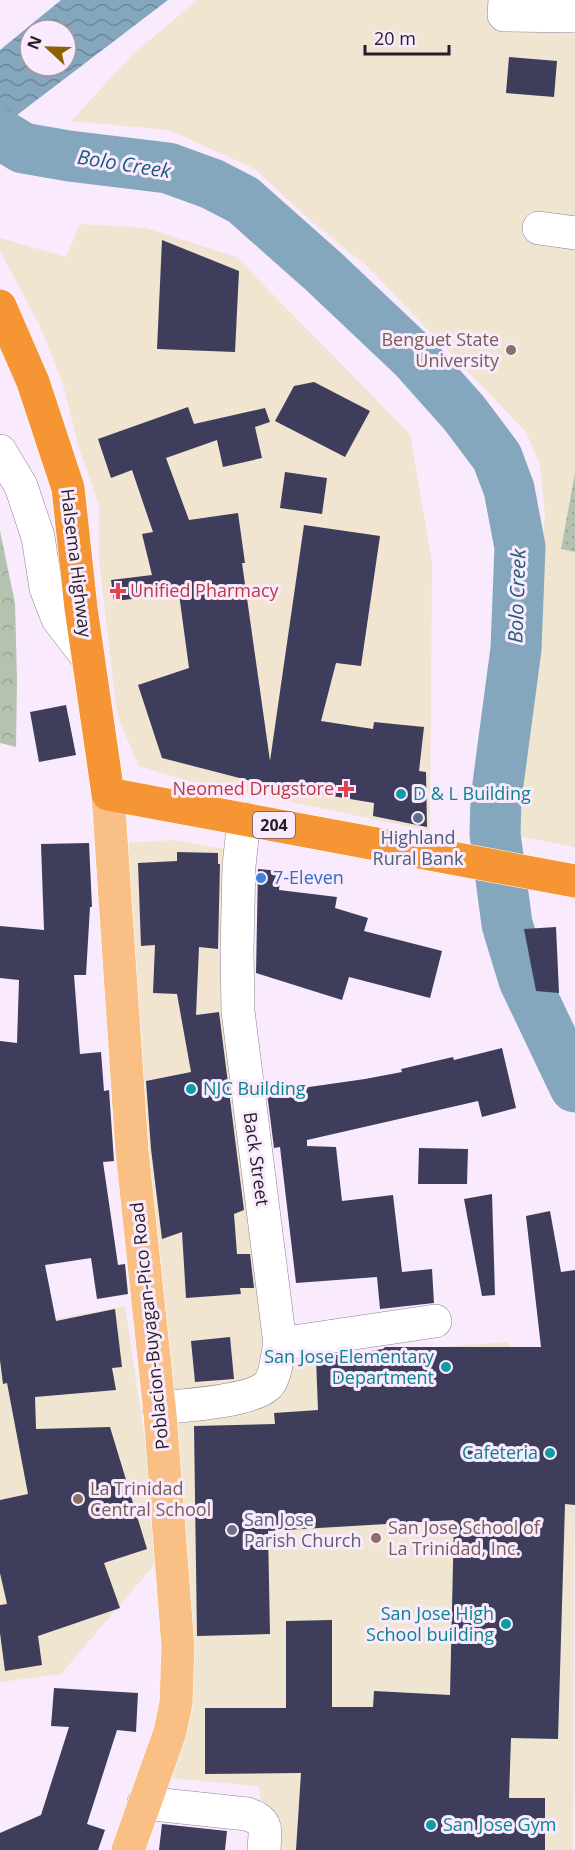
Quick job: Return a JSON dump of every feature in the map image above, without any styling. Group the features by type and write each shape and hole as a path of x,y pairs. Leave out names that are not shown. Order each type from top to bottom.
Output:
{"highway":[{"name":"Halsema Highway","path":"0,306 33,382 68,488 81,609 108,794"},
{"name":"204","path":"108,794 575,881"}],"main road":[{"name":"Poblacion-Buyagan-Pico Road","path":"108,794 132,1151 159,1408 178,1647 176,1703 170,1732 128,1850"}],"street":[{"path":"505,0 504,15 575,16"},
{"path":"539,228 575,233"},
{"path":"0,451 21,486 38,537 46,588 58,619 88,658"},
{"name":"Back Street","path":"159,1408 250,1395 261,1390 270,1383 280,1344 238,1011 238,866 244,819"},
{"path":"280,1344 435,1321"},
{"path":"144,1803 247,1814 256,1817 263,1822 266,1830 264,1850"}],"shaded area":[{"name":"Benguet State University","path":"197,0 575,0 575,847 513,835 545,515 540,464 526,432 369,268 312,222 255,169 169,130 71,121 131,56"},
{"path":"80,224 146,228 236,257 410,434 432,562 430,831 185,780 139,766 117,716 99,559 99,505 78,445 62,381 40,326 0,251 0,238 66,257"},
{"path":"174,840 242,852 266,1337 255,1386 175,1399 156,1245 123,843"},
{"name":"La Trinidad Central School","path":"125,1306 160,1558 61,1674 0,1682 0,1329"},
{"name":"San Jose School of La Trinidad, Inc.","path":"509,1342 511,1400 575,1399 573,1850 268,1850 259,1786 168,1778 175,1421 283,1358"}],"green space":[{"path":"575,473 575,552 561,549"},
{"path":"0,531 15,603 16,747 0,743"}],"water":[{"path":"61,0 168,0 78,69 78,18 39,18"},
{"path":"18,35 18,78 66,78 0,128 0,50"}],"building":[{"path":"509,57 557,61 554,97 506,93"},
{"path":"162,240 239,271 235,352 157,349"},
{"path":"314,382 370,411 345,457 275,421 294,386"},
{"path":"188,407 194,424 265,408 270,422 255,427 262,458 223,467 217,440 166,458 189,520 238,513 245,563 242,563 270,761 304,525 380,536 361,666 336,663 321,721 373,729 374,722 424,727 419,771 426,772 427,827 373,816 374,803 302,791 302,794 162,758 138,685 189,668 179,594 114,601 111,580 152,575 142,534 153,532 132,470 111,478 98,439"},
{"path":"285,472 327,478 322,514 280,508"},
{"path":"66,705 76,755 39,762 30,712"},
{"path":"89,843 92,907 90,907 86,975 74,975 80,1054 101,1052 104,1091 109,1090 114,1161 103,1162 118,1265 125,1264 128,1294 97,1299 91,1258 45,1265 56,1321 115,1309 122,1367 112,1368 116,1390 35,1397 36,1429 110,1427 147,1549 104,1563 120,1608 38,1636 42,1665 5,1671 0,1633 0,1605 7,1604 0,1573 0,1500 28,1494 7,1383 3,1384 0,1360 0,1041 17,1043 19,980 0,978 0,926 44,930 41,844"},
{"path":"177,852 218,853 218,864 220,864 218,949 199,947 196,1015 219,1012 244,1210 234,1214 237,1254 250,1254 254,1288 240,1288 241,1294 186,1298 182,1232 162,1239 151,1149 146,1081 191,1072 177,994 153,993 155,945 141,946 138,863 177,861"},
{"path":"258,869 281,871 279,890 337,897 335,908 368,918 364,931 442,951 430,998 349,977 342,1000 256,973"},
{"path":"556,927 559,993 536,991 524,929"},
{"path":"502,1048 516,1108 482,1117 478,1101 307,1140 307,1146 336,1147 342,1201 393,1195 402,1272 432,1269 434,1303 380,1309 377,1277 296,1283 280,1147 274,1148 267,1093 402,1072 401,1069 453,1057 454,1060"},
{"path":"419,1148 468,1149 467,1184 418,1184"},
{"path":"492,1194 495,1295 482,1296 464,1199"},
{"name":"San Jose School of La Trinidad, Inc.","path":"550,1211 561,1272 575,1270 575,1505 565,1504 558,1739 511,1738 509,1798 545,1798 545,1850 296,1850 301,1773 205,1774 205,1708 286,1708 286,1621 332,1620 332,1707 373,1707 374,1691 450,1695 454,1520 268,1531 270,1634 197,1636 194,1426 275,1424 274,1413 318,1410 316,1358 385,1347 541,1347 526,1216"},
{"path":"230,1337 234,1379 195,1382 191,1341"},
{"path":"54,1688 138,1693 136,1732 117,1730 87,1824 105,1830 98,1850 0,1850 0,1833 41,1815 69,1727 51,1726"},
{"path":"162,1824 227,1831 225,1850 159,1850"}],"waterway":[{"name":"Bolo Creek","path":"0,134 23,148 168,168 212,184 243,200 323,271 414,357 464,413 497,457 509,489 520,547 516,649 496,799 495,834 507,924 524,980 575,1087"}],"place":[{"name":"Benguet State University","path":"511,350"},
{"name":"Unified Pharmacy","path":"118,591"},
{"name":"Neomed Drugstore","path":"346,789"},
{"name":"D & L Building","path":"401,794"},
{"name":"Highland Rural Bank","path":"418,818"},
{"name":"7-Eleven","path":"261,878"},
{"name":"NJC Building","path":"191,1089"},
{"name":"San Jose Elementary Department","path":"446,1367"},
{"name":"Cafeteria","path":"550,1453"},
{"name":"La Trinidad Central School","path":"78,1499"},
{"name":"San Jose Parish Church","path":"232,1530"},
{"name":"San Jose School of La Trinidad, Inc.","path":"376,1538"},
{"name":"San Jose High School building","path":"506,1624"},
{"name":"San Jose Gym","path":"431,1825"}]}
